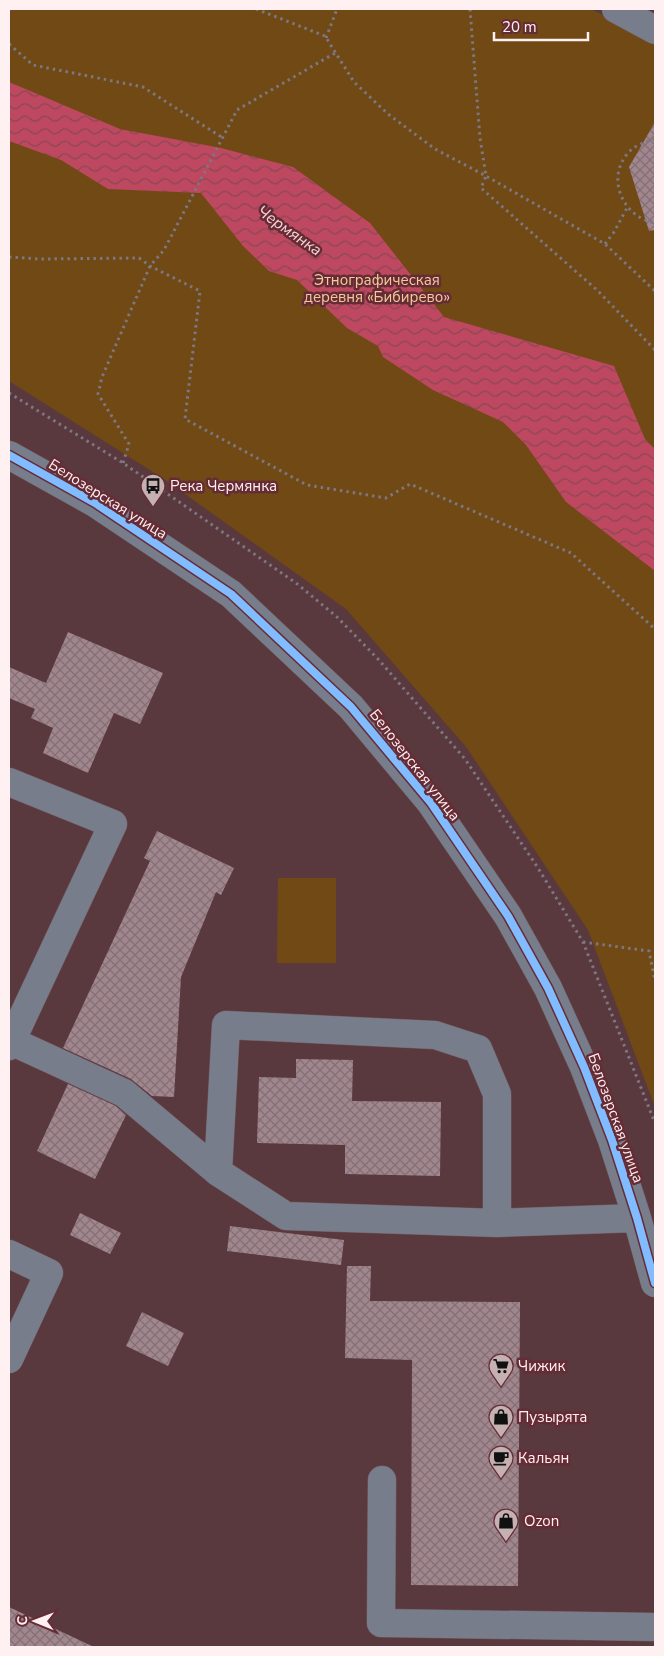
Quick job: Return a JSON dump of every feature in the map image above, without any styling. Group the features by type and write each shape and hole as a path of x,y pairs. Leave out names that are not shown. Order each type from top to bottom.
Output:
{"street":[{"path":"616,9 655,30"},
{"name":"Белозерская улица","path":"9,455 95,503 231,594 352,706 432,803 508,916 548,988 612,1140 655,1282"},
{"path":"9,782 113,824 10,1043 124,1093 218,1172 286,1216 497,1223 637,1218"},
{"path":"218,1172 226,1025 435,1035 478,1048 497,1094 497,1223"},
{"path":"9,1254 49,1273 9,1359"},
{"path":"382,1480 381,1624 655,1627"}],"path":[{"path":"256,9 326,38 354,82 388,114 434,150 486,176 605,244 655,291"},
{"path":"326,38 337,9"},
{"path":"470,9 480,138 486,176 481,188 598,291 655,350"},
{"path":"9,44 33,65 143,87 223,138"},
{"path":"123,463 129,444 98,394 102,377 150,266 164,250 237,110 335,53"},
{"path":"655,139 642,142 627,154 619,171 619,190 627,208 638,218 655,224"},
{"path":"605,244 627,208"},
{"path":"9,256 39,259 139,258 150,266 200,291 185,418 307,485 386,498 410,484 571,553 655,629"},
{"path":"583,942 648,951 653,963 655,981"}],"green space":[{"name":"Этнографическая деревня «Бибирево»","path":"9,9 591,9 655,42 655,1107 588,930 467,748 346,609 164,479 9,381"},
{"path":"278,878 336,878 336,963 277,963"}],"water":[{"name":"Чермянка","path":"9,82 120,129 221,148 293,167 370,223 444,317 614,366 645,439 655,449 655,571 566,502 526,445 503,422 433,390 383,357 378,346 347,328 297,280 269,271 243,246 201,193 108,189 61,160 9,141"}],"building":[{"path":"655,122 655,230 649,231 629,167"},
{"path":"68,632 163,673 140,724 114,713 88,773 43,753 53,728 31,718 35,709 9,698 9,667 46,683"},
{"path":"157,831 234,868 221,895 216,892 181,977 174,1097 152,1096 131,1079 63,1048 150,861 144,858"},
{"path":"296,1059 353,1060 352,1101 441,1102 440,1176 345,1174 345,1145 257,1143 259,1077 296,1078"},
{"path":"68,1084 116,1106 126,1115 95,1179 37,1151"},
{"path":"80,1213 121,1233 110,1254 70,1235"},
{"path":"230,1226 344,1240 341,1265 227,1251"},
{"path":"347,1266 371,1266 370,1301 520,1302 518,1586 411,1585 412,1360 345,1358"},
{"path":"142,1312 184,1333 168,1366 126,1346"},
{"path":"9,1607 94,1647 9,1647"}],"cycle path":[{"path":"9,455 95,503 231,594 351,707 431,803 508,916 548,988 584,1067 612,1140 655,1283"}],"place":[{"name":"Река Чермянка","path":"153,507"},
{"name":"Чижик","path":"501,1387"},
{"name":"Пузырята","path":"501,1438"},
{"name":"Кальян","path":"501,1479"},
{"name":"Ozon","path":"506,1542"}]}
